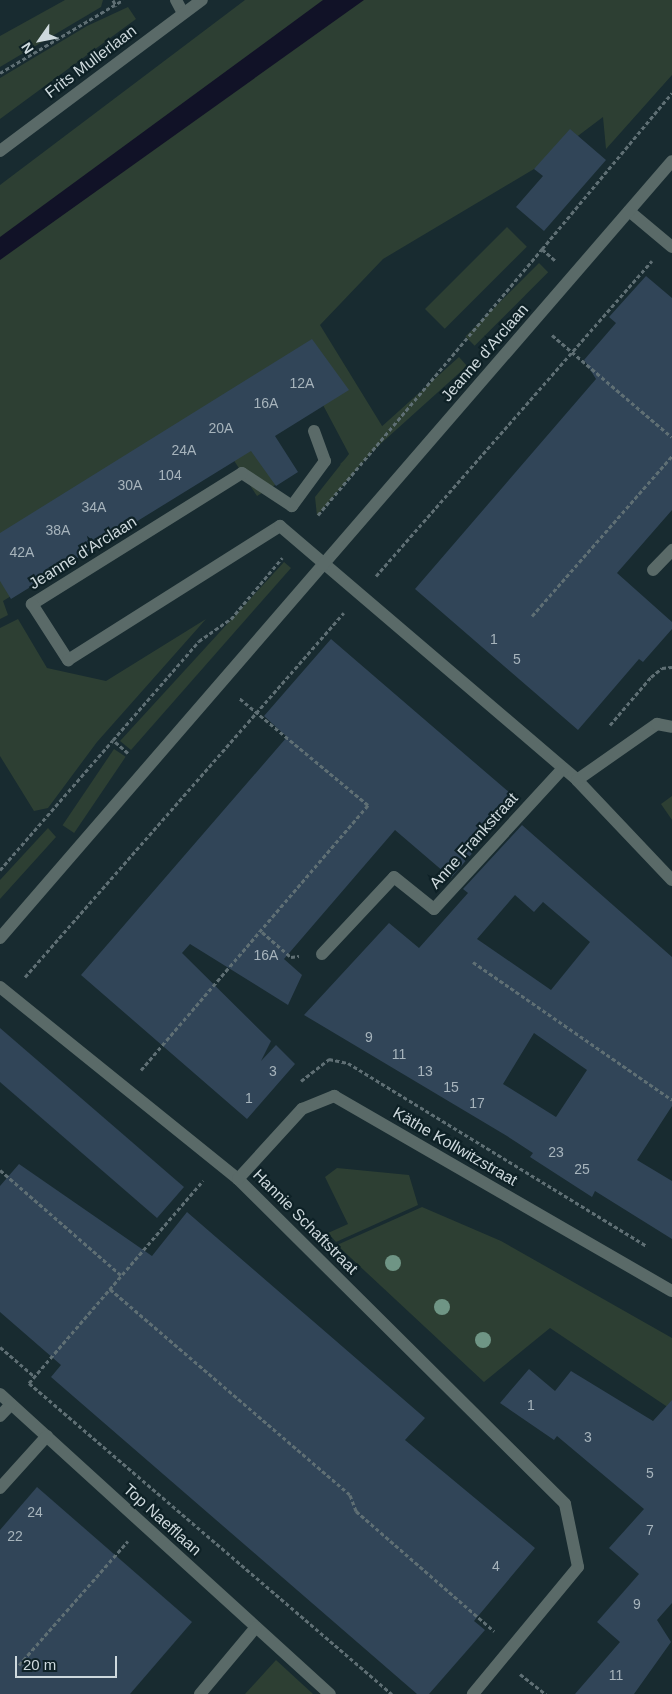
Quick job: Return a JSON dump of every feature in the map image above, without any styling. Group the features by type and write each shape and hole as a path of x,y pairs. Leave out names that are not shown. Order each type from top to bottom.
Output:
{"street":[{"path":"176,0 183,13"},
{"name":"Frits Mullerlaan","path":"0,151 202,0"},
{"name":"Jeanne d'Arclaan","path":"0,938 672,161"},
{"path":"629,211 670,246"},
{"path":"314,431 325,461 292,506 280,526 322,566 564,768 672,880"},
{"name":"Jeanne d'Arclaan","path":"280,526 68,660 32,604 242,473 292,506"},
{"path":"653,570 672,550"},
{"path":"577,780 657,724 672,727"},
{"name":"Anne Frankstraat","path":"322,954 394,877 434,909 564,768"},
{"name":"Hannie Schaftstraat","path":"5,990 238,1179 565,1504 578,1567 514,1648"},
{"name":"Käthe Kollwitzstraat","path":"238,1179 302,1109 334,1096 672,1291"},
{"name":"Top Naefflaan","path":"0,1394 330,1694"},
{"path":"0,1416 11,1404"},
{"path":"0,1488 47,1436"},
{"path":"200,1694 256,1627"},
{"path":"473,1694 514,1648"}],"path":[{"path":"113,0 116,6"},
{"path":"0,73 116,6 123,0"},
{"path":"0,870 199,641 231,619 672,93"},
{"path":"5,990 256,713 572,352 670,246"},
{"path":"542,249 573,276"},
{"path":"534,320 672,437"},
{"path":"532,616 672,456"},
{"path":"607,729 651,677 662,668 672,667"},
{"path":"125,1088 262,932 368,804 221,683"},
{"path":"113,740 147,768"},
{"path":"262,932 292,957 322,954"},
{"path":"473,962 672,1100"},
{"path":"11,1404 218,1163"},
{"path":"0,1170 121,1275"},
{"path":"110,1288 350,1495 356,1511 514,1648"},
{"path":"0,1347 34,1377"},
{"path":"29,1383 392,1694"},
{"path":"19,1665 143,1524"},
{"path":"504,1661 546,1694"}],"green space":[{"path":"65,0 103,0 101,7 0,67 0,36"},
{"path":"245,0 672,0 672,75 606,149 603,117 534,169 383,259 320,325 387,434 317,516 315,497 349,454 323,405 262,442 285,479 257,496 233,459 3,601 8,615 0,619 0,185"},
{"path":"128,7 136,19 0,119 0,78 87,26"},
{"path":"507,227 527,247 445,329 425,309"},
{"path":"539,263 548,272 475,346 465,337"},
{"path":"459,357 467,366 348,473 340,464"},
{"path":"284,562 291,568 131,750 120,741"},
{"path":"18,619 47,668 106,681 206,619 97,742 48,808 34,811 0,756 0,628"},
{"path":"114,749 126,757 74,833 63,825"},
{"path":"672,796 672,820 661,804"},
{"path":"48,828 56,837 0,899 0,880"},
{"path":"337,1168 409,1175 418,1205 336,1242 328,1233 348,1224 325,1177"},
{"path":"422,1207 501,1241 672,1338 672,1410 550,1328 484,1382 337,1245"},
{"path":"276,1660 313,1694 245,1694"}],"water":[{"path":"323,0 364,0 0,260 0,237"}],"building":[{"path":"570,129 606,160 544,231 516,207 543,176 534,169"},
{"path":"646,276 672,298 672,510 617,573 672,622 672,629 643,662 639,659 578,730 415,589 596,379 584,360 616,323 609,317"},
{"path":"312,339 349,390 275,436 298,472 276,486 251,451 11,599 0,581 0,533"},
{"path":"331,639 518,800 451,878 395,830 284,959 302,975 288,1005 190,944 182,953 271,1041 261,1061 276,1045 295,1064 247,1119 81,975 287,737 264,716"},
{"path":"522,825 672,957 672,1106 637,1160 672,1181 672,1239 595,1191 592,1197 530,1157 533,1153 507,1136 304,1015 389,923 419,948 468,893 463,889","holes":["515,895 534,912 543,902 590,942 551,990 477,939","534,1033 587,1070 556,1117 503,1084"]},
{"path":"0,1028 184,1187 157,1218 0,1082"},
{"path":"19,1164 152,1256 187,1212 425,1418 405,1440 535,1548 474,1621 485,1630 429,1694 417,1694 51,1377 61,1365 0,1312 0,1186"},
{"path":"529,1369 555,1391 571,1371 653,1421 672,1400 672,1603 657,1620 671,1642 634,1694 575,1694 620,1642 597,1622 639,1574 609,1548 644,1509 557,1436 554,1440 500,1403"},
{"path":"37,1487 192,1622 130,1694 0,1694 0,1530"}]}
